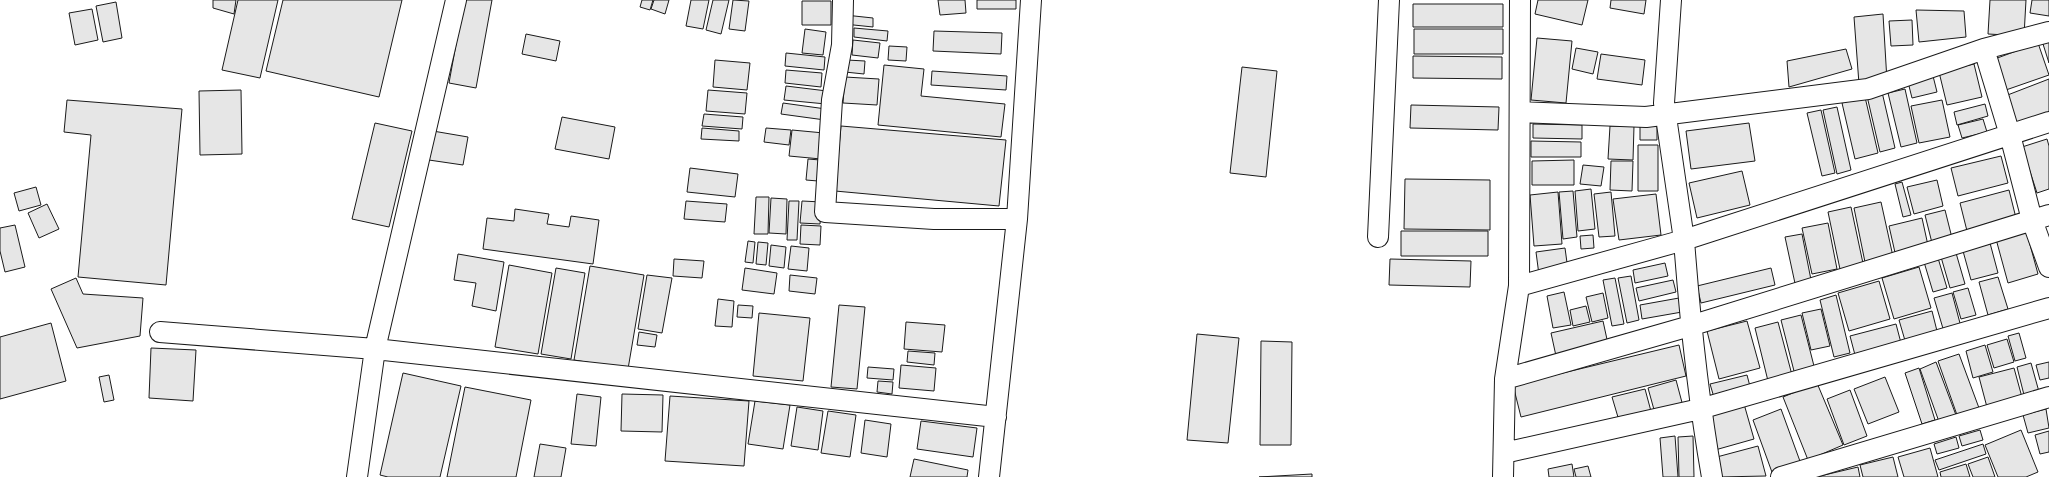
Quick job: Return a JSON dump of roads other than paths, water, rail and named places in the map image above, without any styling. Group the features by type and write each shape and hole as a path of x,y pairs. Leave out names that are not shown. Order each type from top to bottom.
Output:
{"street":[{"path":"357,477 375,349 456,0"},
{"path":"843,0 842,45 832,100 826,212 934,219 1017,219"},
{"path":"989,477 1017,219 1031,0"},
{"path":"1378,237 1389,0"},
{"path":"1503,477 1505,378 1519,286 1520,0"},
{"path":"1671,0 1664,103 1684,240 1690,326 1700,409 1712,477"},
{"path":"1520,112 1646,117 1868,89 1984,49 2049,32"},
{"path":"1984,49 2010,135 2040,217 2049,267"},
{"path":"1519,286 1684,240 2049,122"},
{"path":"1505,378 1690,326 2040,217"},
{"path":"1504,453 1700,409 2049,308"},
{"path":"160,332 375,349 996,417"},
{"path":"1781,477 2049,397"}]}
